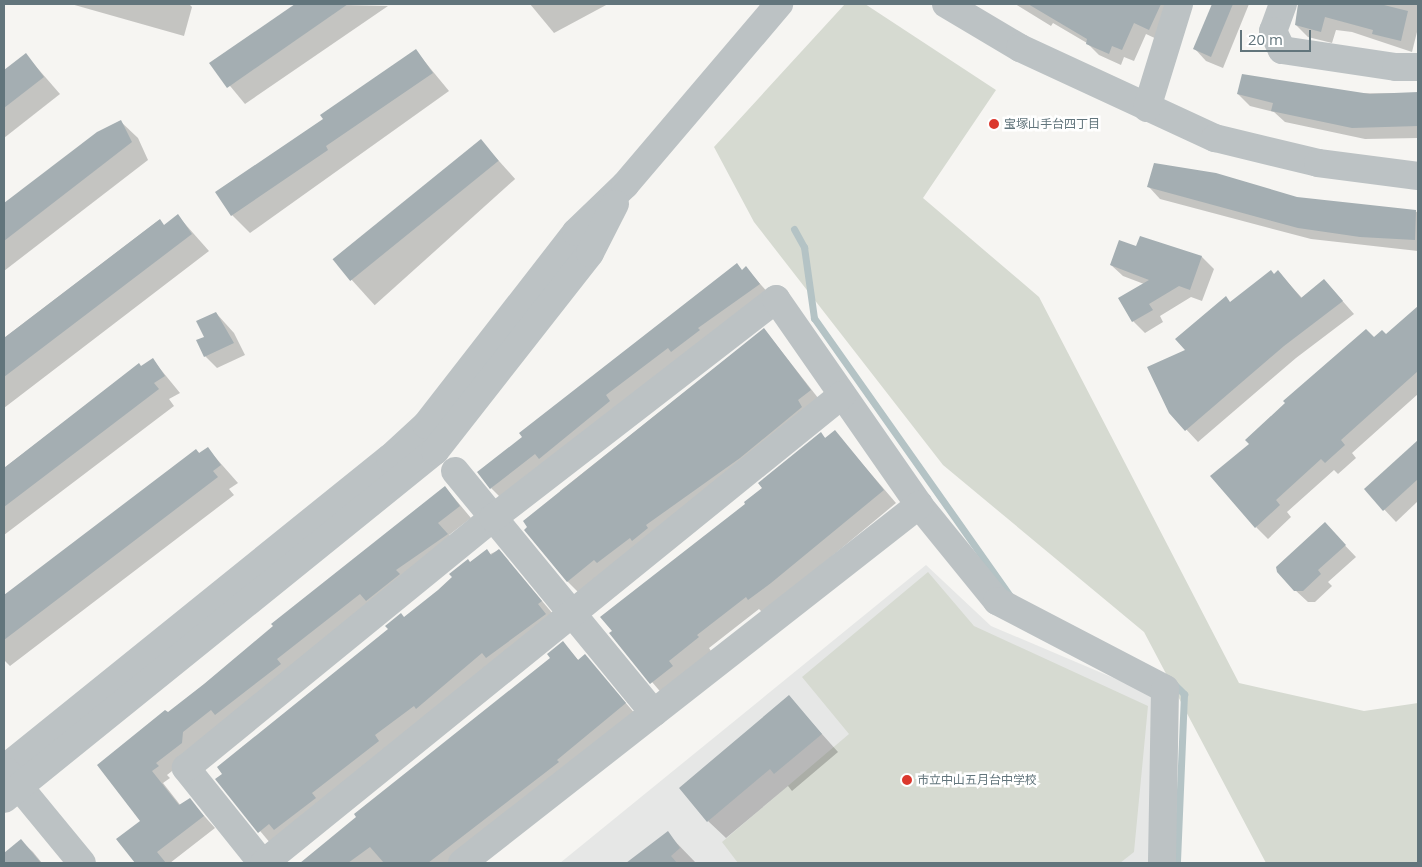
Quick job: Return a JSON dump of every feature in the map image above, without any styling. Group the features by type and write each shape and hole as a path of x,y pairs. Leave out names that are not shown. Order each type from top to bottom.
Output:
{"street":[{"path":"82,863 8,780 435,451 590,253 625,185 779,4"},
{"path":"946,4 1020,48 1214,138 1318,163 1418,176"},
{"path":"1147,108 1179,4"},
{"path":"1283,4 1273,31 1282,50 1396,67 1418,67"},
{"path":"842,395 263,863 186,768 493,518 776,299 919,505 997,601 1165,689 1162,863"},
{"path":"455,471 654,713"},
{"path":"462,863 919,505"}],"shaded area":[{"path":"845,4 865,4 996,90 923,198 1039,297 1239,683 1364,711 1418,703 1418,863 1266,863 1144,632 943,465 754,222 714,147"},
{"name":"市立中山五月台中学校","path":"926,565 991,626 1156,696 1150,863 560,863"},
{"name":"市立中山五月台中学校","path":"928,572 974,626 1148,706 1134,852 1120,863 738,863 722,842 849,734 802,677"}],"building":[{"path":"295,4 348,4 227,88 209,63"},
{"path":"1028,4 1161,4 1149,30 1134,23 1122,50 1112,46 1109,54 1086,44 1087,39"},
{"path":"1212,4 1233,4 1211,57 1193,49"},
{"path":"1298,4 1380,4 1408,11 1401,41 1372,34 1373,30 1325,17 1321,32 1295,25"},
{"path":"416,49 433,73 326,146 328,150 231,216 215,192 323,119 320,115"},
{"path":"26,53 44,77 4,108 4,70"},
{"path":"1242,74 1370,94 1418,92 1418,126 1352,128 1271,111 1273,103 1237,94"},
{"path":"121,120 132,142 4,241 4,203 97,132"},
{"path":"481,139 499,161 350,281 333,259"},
{"path":"1154,163 1216,173 1297,197 1416,210 1415,240 1360,237 1298,228 1147,187"},
{"path":"178,214 192,234 4,377 4,338 160,219 164,225"},
{"path":"1140,236 1202,256 1190,290 1179,286 1149,304 1153,310 1132,322 1118,298 1149,280 1110,265 1119,240 1136,246"},
{"path":"737,263 742,270 746,266 760,284 698,328 700,330 671,352 668,348 606,395 610,401 539,459 535,454 490,489 477,472 522,437 519,433"},
{"path":"1271,270 1274,274 1278,270 1301,298 1324,279 1343,301 1284,346 1185,431 1169,413 1147,367 1185,350 1175,339 1226,296 1230,302"},
{"path":"1418,306 1418,371 1341,440 1345,445 1325,463 1321,459 1276,500 1280,505 1255,528 1210,476 1249,444 1245,440 1285,403 1283,401 1366,329 1374,337 1382,330 1386,334"},
{"path":"216,312 234,343 204,357 196,340 204,337 196,321"},
{"path":"764,328 811,390 798,400 802,407 740,458 646,525 648,528 632,541 630,538 597,563 594,560 567,582 524,530 527,527 523,521"},
{"path":"153,358 165,376 154,383 159,389 4,507 4,468 139,363 141,366"},
{"path":"835,430 884,490 771,583 748,600 746,597 697,635 699,637 669,661 673,666 650,684 609,633 612,631 600,617 745,504 744,502 762,488 758,483 821,432 825,438"},
{"path":"1418,440 1418,479 1383,511 1364,489"},
{"path":"208,447 221,465 213,471 218,477 4,640 4,595 196,449 199,453"},
{"path":"445,486 460,506 438,523 448,534 396,570 400,574 366,601 360,594 277,659 281,664 215,715 211,710 183,732 182,743 156,763 159,766 152,771 179,805 190,798 204,816 157,852 166,863 135,863 116,839 140,821 97,765 165,710 168,712 204,684 273,626 271,624"},
{"path":"1325,522 1346,545 1318,570 1321,574 1303,591 1294,591 1277,572 1276,567"},
{"path":"487,549 491,555 499,549 542,601 538,604 546,614 486,658 482,653 416,709 414,706 375,735 379,741 312,793 316,798 274,830 269,824 258,833 215,779 222,774 217,767 388,629 385,626 401,613 404,617 438,590 452,577 449,574 468,559 470,562"},
{"path":"563,641 578,660 585,654 626,703 557,760 559,762 428,863 384,863 370,847 348,863 300,863 356,817 354,814 550,658 547,654"},
{"path":"789,695 822,734 774,774 770,769 707,822 679,788"},
{"path":"668,831 680,848 671,856 677,863 626,863"},
{"path":"21,839 41,863 4,863 4,853"}],"waterway":[{"path":"794,229 804,247 814,318 1011,597"},
{"path":"1173,683 1184,694 1177,863"}],"place":[{"name":"宝塚山手台四丁目","path":"994,124"},
{"name":"市立中山五月台中学校","path":"907,780"}]}
